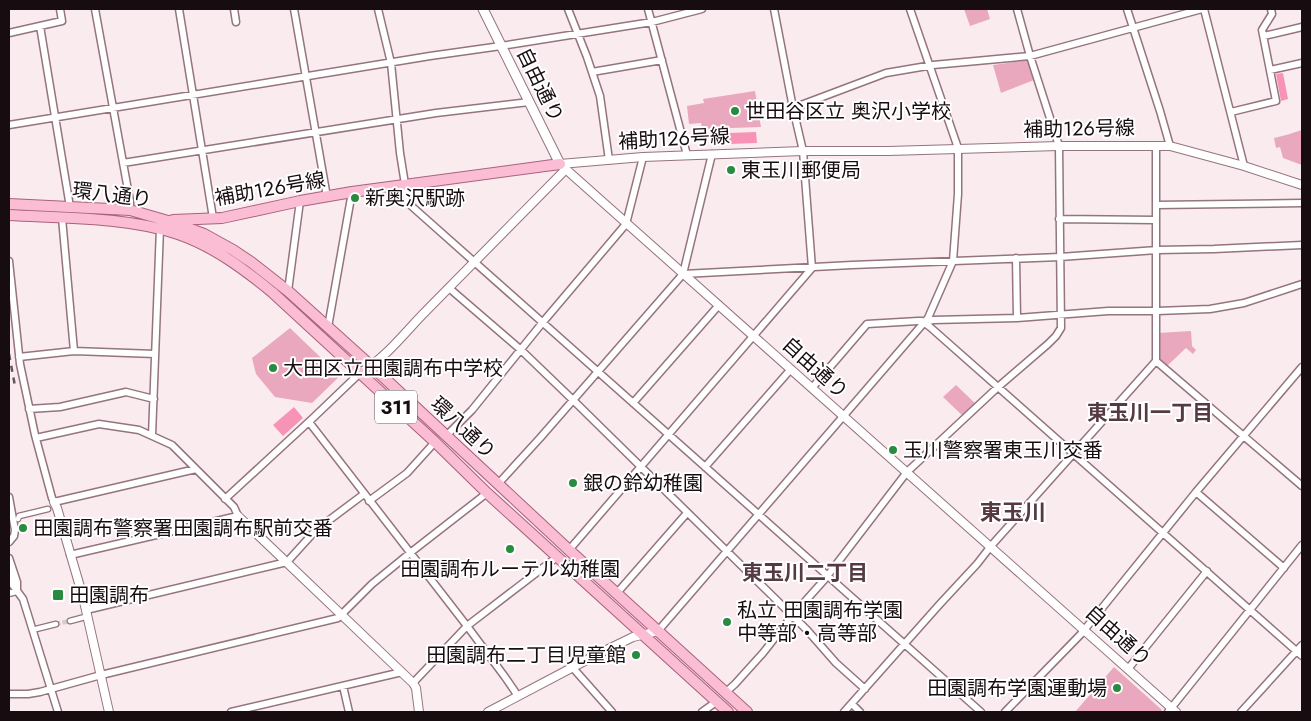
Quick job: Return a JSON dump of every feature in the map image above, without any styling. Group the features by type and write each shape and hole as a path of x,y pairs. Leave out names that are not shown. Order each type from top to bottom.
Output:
{"main road":[{"name":"自由通り","path":"483,9 562,167"},
{"name":"補助126号線","path":"168,220 222,218 352,192 562,167"},
{"name":"環八通り","path":"9,204 130,210 168,220 204,234 251,262 328,327 747,712"},
{"name":"環八通り","path":"9,215 116,222 160,228 203,244 232,262 272,292 435,442 487,493 728,712"}],"street":[{"path":"9,33 62,21 60,9"},
{"path":"95,9 130,201 130,210"},
{"path":"179,9 213,218"},
{"path":"234,9 236,22"},
{"path":"294,9 327,197"},
{"path":"378,9 391,63 400,153 408,203 981,712"},
{"path":"568,9 600,96 609,160"},
{"path":"648,9 687,155"},
{"path":"9,125 652,22 702,9"},
{"path":"569,550 812,268 803,151 774,9"},
{"path":"488,712 633,637 658,632 928,318 953,261 958,194 958,148 910,9"},
{"path":"726,692 763,653 827,576 907,472 1056,336 1061,328 1059,146 1017,9"},
{"path":"1127,9 1170,146"},
{"path":"794,108 886,73 930,66 1030,56 1203,9 1244,166"},
{"path":"1231,112 1276,101 1262,30 1272,14 1271,9"},
{"path":"40,26 70,207"},
{"path":"1264,36 1302,27"},
{"path":"592,72 662,60"},
{"path":"1270,70 1302,63"},
{"path":"123,163 436,113 529,102"},
{"name":"補助126号線","path":"562,167 643,157 712,154 1059,146 1170,146 1244,166 1301,185"},
{"path":"844,712 1156,361 1156,146"},
{"path":"498,484 683,274 712,154"},
{"path":"446,436 472,410 626,224 643,157"},
{"path":"225,499 360,374 380,360 562,167"},
{"name":"自由通り","path":"562,167 991,546 1172,711"},
{"path":"328,327 352,192"},
{"path":"288,292 300,201"},
{"path":"1156,205 1302,203"},
{"path":"62,218 74,352"},
{"path":"1059,219 1156,220"},
{"path":"152,436 160,228"},
{"path":"683,274 1060,257 1157,250 1302,245"},
{"path":"1016,258 1017,318"},
{"path":"9,261 19,357 29,409 52,498 57,508 70,556 109,712"},
{"path":"812,388 867,324 1017,318 1108,311 1210,309 1244,303 1302,284"},
{"path":"449,288 520,350 573,400 807,630 836,663 866,689"},
{"path":"633,403 719,305"},
{"path":"924,322 1302,656"},
{"path":"19,357 74,352 155,354"},
{"path":"1156,361 1302,486"},
{"path":"1005,712 1084,630 1162,532 1302,367"},
{"path":"704,467 790,369"},
{"path":"29,409 60,407 126,392 154,399"},
{"path":"309,422 467,626 518,696"},
{"path":"36,438 99,424 139,430 172,445 234,508 238,516 413,683 416,688 419,712"},
{"path":"370,501 407,473 435,442"},
{"path":"54,502 196,469"},
{"path":"1196,492 1284,568"},
{"path":"9,694 28,694 51,689 100,675 335,619 342,615 372,584 487,493"},
{"path":"70,621 85,614 287,562 316,530 364,494"},
{"path":"9,497 15,530 14,536 9,542"},
{"path":"18,519 19,516 48,510"},
{"path":"616,593 686,513"},
{"path":"70,556 238,516"},
{"path":"1172,711 1302,545"},
{"path":"413,683 467,626 557,557"},
{"path":"9,558 18,591"},
{"path":"1128,669 1206,571"},
{"path":"9,573 12,584 23,599 58,712"},
{"path":"9,593 18,591"},
{"path":"36,629 56,624"},
{"path":"1241,712 1302,645"},
{"path":"574,668 612,712"},
{"path":"231,712 402,672"},
{"path":"343,686 349,712"},
{"path":"702,712 716,702"},
{"path":"852,704 860,712"}],"shaded area":[{"path":"964,9 987,9 990,19 970,26"},
{"path":"1028,60 1034,80 1001,93 993,65"},
{"path":"1283,73 1288,99 1281,101 1276,74"},
{"path":"755,91 761,127 702,129 701,123 689,124 687,106 704,103 703,99"},
{"path":"1302,130 1302,165 1283,158 1280,147 1276,148 1274,138"},
{"path":"756,132 757,143 729,144 729,133"},
{"path":"290,328 340,376 312,403 275,397 256,374 252,358"},
{"path":"1191,331 1192,346 1196,350 1193,354 1186,348 1167,366 1158,359 1158,333"},
{"path":"956,385 978,406 965,418 943,397"},
{"path":"294,407 303,418 283,436 273,425"},
{"name":"田園調布学園運動場","path":"1114,667 1162,710 1160,712 1075,712"}],"tunnel":[{"path":"56,624 70,621"}],"railway":[{"path":"9,354 15,386"}],"place":[{"name":"世田谷区立 奥沢小学校","path":"735,111"},
{"name":"東玉川郵便局","path":"731,170"},
{"name":"新奥沢駅跡","path":"355,198"},
{"name":"大田区立田園調布中学校","path":"273,368"},
{"name":"玉川警察署東玉川交番","path":"893,450"},
{"name":"銀の鈴幼稚園","path":"573,483"},
{"name":"田園調布警察署田園調布駅前交番","path":"23,528"},
{"name":"田園調布ルーテル幼稚園","path":"510,549"},
{"name":"田園調布","path":"58,595"},
{"name":"私立 田園調布学園 中等部・高等部","path":"727,622"},
{"name":"田園調布二丁目児童館","path":"636,655"},
{"name":"田園調布学園運動場","path":"1117,688"}],"district":[{"name":"東玉川一丁目","path":"1150,413"},
{"name":"東玉川","path":"1013,512"},
{"name":"東玉川二丁目","path":"805,573"}]}
